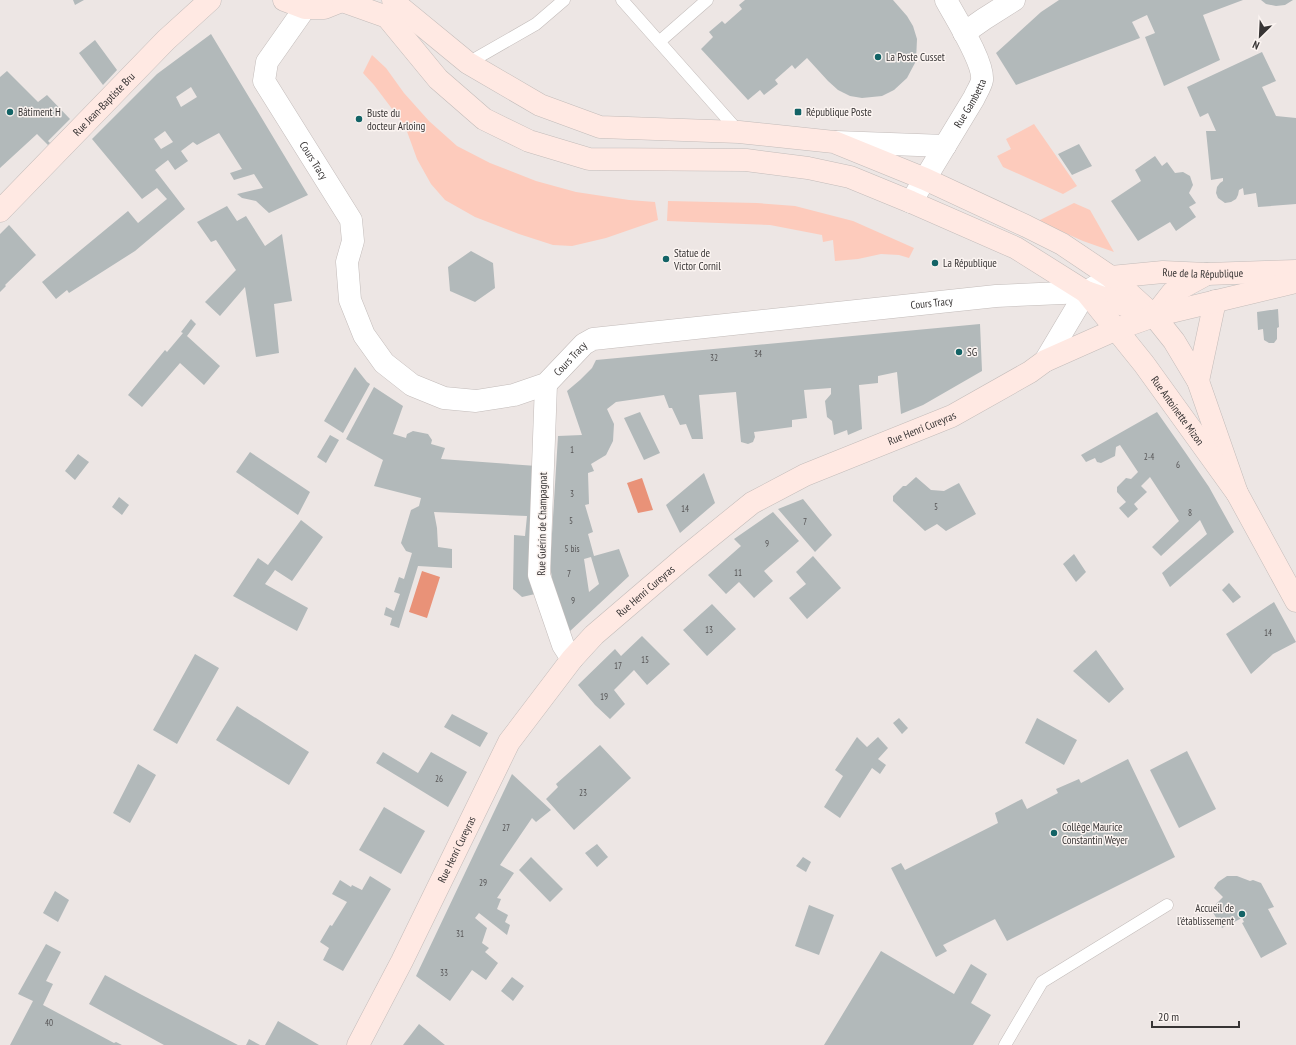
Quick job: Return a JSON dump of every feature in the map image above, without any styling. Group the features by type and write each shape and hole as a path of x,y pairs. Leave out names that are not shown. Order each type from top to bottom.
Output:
{"main road":[{"name":"Rue Jean-Baptiste Bru","path":"0,211 166,40 210,0"},
{"path":"284,0 305,8 324,8 343,1 387,16 443,84 484,119 529,141 589,159 746,160 808,168 850,177 1016,248 1086,292 1154,316"},
{"path":"393,0 468,63 540,105 600,127 739,132 834,142 925,179 1062,244 1111,277 1154,316"},
{"name":"Rue de la République","path":"1111,277 1163,272 1207,274 1296,272"},
{"path":"1154,316 1172,293 1207,274"},
{"name":"Rue de la République","path":"1117,329 1154,316 1296,282"},
{"name":"Rue Antoinette Mizon","path":"1086,292 1144,364 1237,493 1296,601"},
{"path":"1198,381 1215,301"},
{"name":"Rue Antoinette Mizon","path":"1154,316 1174,341 1198,381 1237,493"},
{"name":"Rue Henri Cureyras","path":"358,1045 402,961 509,742 572,659 594,635 684,558 752,503 805,475 952,416 1030,372 1045,361 1117,329"}],"street":[{"name":"Rue Gambetta","path":"911,202 974,98 982,80 980,64 946,0"},
{"path":"964,33 1014,0"},
{"name":"Cours Tracy","path":"305,8 267,62 264,81 351,220 353,241 347,262 350,300 364,335 384,362 412,385 444,398 476,401 514,395 546,384 584,344 593,339 996,296 1086,292"},
{"path":"834,142 945,146"},
{"path":"1045,361 1086,292 1111,277"},
{"name":"Rue Guérin de Champagnat","path":"546,384 539,575 563,645 572,659"}],"lane":[{"path":"468,63 536,24 564,0"},
{"path":"622,0 739,132"},
{"path":"659,42 707,0"},
{"path":"1005,1045 1042,982 1167,904"}],"shaded area":[{"path":"372,55 386,68 404,93 429,121 457,146 490,163 536,181 576,192 629,200 655,202 658,220 606,238 572,246 553,245 475,217 445,200 431,184 417,159 405,126 363,73"},
{"path":"1034,124 1077,186 1063,194 1003,167 997,156 1011,149 1006,139"},
{"path":"668,201 757,203 795,206 853,221 914,248 909,258 899,255 881,254 858,259 835,261 833,240 823,242 822,235 770,225 667,221"},
{"path":"1074,203 1090,210 1114,252 1083,241 1038,221"},
{"path":"642,478 653,510 638,513 627,483"},
{"path":"422,571 440,577 427,618 409,612"}],"building":[{"path":"73,0 84,0 75,5"},
{"path":"745,0 893,0 907,16 913,26 917,39 916,61 907,78 894,90 882,96 862,98 850,96 838,90 807,58 795,69 792,65 775,80 778,84 764,95 760,90 748,100 701,49 713,37 709,32 722,21 725,24 742,9 739,5"},
{"path":"1059,0 1243,0 1203,15 1220,60 1164,86 1145,37 1155,33 1147,15 1132,22 1140,38 1016,85 996,53 1041,12"},
{"path":"1261,0 1293,0 1285,5 1276,6 1266,4"},
{"path":"211,34 308,195 269,213 256,201 242,198 237,194 263,188 254,174 234,180 230,173 242,169 219,133 197,145 193,142 181,151 188,161 175,170 168,160 155,170 185,209 135,251 69,293 67,290 56,299 42,282 128,211 138,223 167,199 157,188 142,199 92,139 157,74","holes":["191,87 197,97 181,107 176,97","165,131 173,142 161,149 154,139"]},
{"path":"95,40 117,70 103,85 79,53"},
{"path":"1262,52 1276,81 1262,87 1276,116 1296,118 1296,204 1258,207 1256,193 1244,195 1243,188 1239,190 1236,199 1231,202 1225,203 1218,198 1216,193 1217,187 1223,181 1223,178 1211,180 1206,131 1216,131 1208,113 1200,117 1187,87"},
{"path":"7,71 38,102 47,95 70,119 48,141 50,143 48,145 37,134 0,168 0,77"},
{"path":"1079,144 1092,166 1072,175 1058,154"},
{"path":"1155,156 1162,166 1167,162 1175,173 1183,172 1190,176 1193,185 1189,193 1196,203 1189,207 1196,217 1176,231 1170,222 1138,241 1111,201 1141,181 1135,170"},
{"path":"227,206 237,221 246,216 265,246 282,234 292,301 274,304 279,353 256,357 245,287 220,316 205,302 236,270 216,240 211,242 197,222"},
{"path":"9,225 36,255 5,285 6,286 0,292 0,234"},
{"path":"471,251 493,263 495,288 475,302 450,291 448,267"},
{"path":"1278,309 1279,327 1277,328 1277,339 1274,343 1269,343 1264,340 1263,329 1258,330 1257,312"},
{"path":"191,319 196,324 187,336 220,366 204,385 180,363 142,407 128,395 165,350 167,352 183,333 181,332"},
{"path":"980,324 982,371 923,405 901,414 897,372 878,376 878,383 859,385 862,429 848,435 847,430 834,435 832,421 827,417 825,401 831,394 831,388 804,390 807,418 792,420 792,427 754,432 755,437 753,442 748,444 741,442 736,392 699,395 703,439 692,439 686,424 680,425 672,408 669,408 664,395 616,402 607,409 614,424 613,441 606,455 591,464 594,471 588,473 589,504 585,505 593,532 588,534 594,556 619,549 629,576 568,633 554,590 550,566 558,436 582,435 567,391 592,368 596,360","holes":["591,557 599,584 589,592 584,559"]},
{"path":"355,367 370,384 343,433 324,421"},
{"path":"374,387 403,406 393,434 406,438 407,434 413,431 428,434 432,440 431,444 445,448 441,459 537,466 535,594 522,597 513,589 514,535 525,536 527,516 434,512 438,547 452,549 452,568 418,566 399,628 390,625 392,618 384,615 386,607 394,611 400,594 394,592 399,577 404,579 412,553 406,551 401,543 411,510 419,506 421,498 374,486 383,460 346,439"},
{"path":"640,412 660,453 644,460 624,418"},
{"path":"1157,412 1209,487 1234,532 1170,587 1162,573 1207,534 1200,520 1161,556 1152,547 1179,521 1150,477 1141,486 1147,492 1134,504 1138,509 1128,518 1119,508 1126,502 1117,492 1117,487 1126,478 1131,479 1138,472 1120,445 1116,447 1115,456 1101,463 1097,462 1095,458 1086,462 1081,455"},
{"path":"330,435 339,440 326,463 317,457"},
{"path":"250,452 310,492 298,515 236,472"},
{"path":"78,454 89,462 75,480 65,471"},
{"path":"704,473 715,503 680,533 666,505"},
{"path":"916,477 931,490 944,491 959,483 976,514 946,531 937,524 925,531 893,501 893,496 903,486 906,486"},
{"path":"119,497 129,505 122,515 112,507"},
{"path":"803,499 832,535 815,552 778,509"},
{"path":"773,512 799,541 764,571 773,581 754,598 739,582 726,594 708,575 741,546 734,539"},
{"path":"301,520 323,537 292,581 275,570 265,584 308,608 297,631 233,596 258,558 268,565"},
{"path":"1074,554 1086,572 1076,582 1063,564"},
{"path":"813,556 841,588 807,619 789,598 806,584 796,572"},
{"path":"1229,583 1241,597 1233,603 1222,590"},
{"path":"1274,602 1296,642 1273,654 1251,674 1226,634"},
{"path":"712,604 736,629 707,656 683,630"},
{"path":"642,636 670,664 647,685 634,670 614,690 625,704 610,719 595,705 578,685 615,649 621,656"},
{"path":"1096,650 1124,689 1109,703 1073,671"},
{"path":"195,654 219,668 177,744 153,730"},
{"path":"237,706 309,752 289,785 216,740"},
{"path":"452,714 488,733 480,747 444,727"},
{"path":"899,718 908,728 902,734 893,723"},
{"path":"1037,718 1077,740 1064,765 1025,743"},
{"path":"857,737 867,747 878,737 888,748 878,759 886,765 880,774 872,768 840,818 824,807 843,776 835,770"},
{"path":"600,745 631,778 574,830 546,799 558,787 556,784"},
{"path":"1187,751 1216,809 1179,828 1150,770"},
{"path":"383,752 418,773 431,752 467,772 448,807 376,763"},
{"path":"1128,759 1175,857 1007,941 995,919 943,945 947,951 936,957 891,868 901,863 905,870 998,823 995,813 1022,799 1027,809 1058,793 1056,789 1079,779 1081,783"},
{"path":"138,764 156,775 130,823 113,813"},
{"path":"512,774 551,810 536,822 532,818 500,865 514,873 497,898 501,899 497,909 508,915 505,922 510,925 507,935 479,913 475,918 487,928 482,943 489,948 485,952 498,963 486,980 472,970 450,1001 416,976"},
{"path":"384,807 425,831 401,874 359,850"},
{"path":"597,844 608,857 597,867 585,853"},
{"path":"531,857 563,889 550,902 519,870"},
{"path":"803,857 811,862 806,872 796,866"},
{"path":"370,876 391,889 343,971 323,960 329,948 320,942 330,925 332,926 347,902 332,894 340,880 351,887 352,885 362,890"},
{"name":"Accueil de l'établissement","path":"1227,876 1237,876 1261,883 1274,907 1268,909 1287,944 1261,958 1242,923 1244,922 1242,918 1222,928 1211,909 1223,897 1214,888 1218,882"},
{"path":"55,891 69,900 58,922 43,913"},
{"path":"809,905 834,915 819,955 795,946"},
{"path":"46,944 61,952 46,981 53,984 43,1005 114,1043 116,1042 122,1045 10,1045 33,1001 18,994"},
{"path":"881,951 954,994 971,964 987,974 971,1003 991,1015 973,1045 824,1045"},
{"path":"105,975 238,1045 164,1045 89,1004"},
{"path":"512,977 524,986 513,1001 501,991"},
{"path":"278,1021 319,1045 265,1045"},
{"path":"419,1024 445,1045 403,1045"},
{"path":"249,1039 260,1045 246,1045"}],"place":[{"name":"La Poste Cusset","path":"878,57"},
{"name":"Bâtiment H","path":"10,112"},
{"name":"République Poste","path":"798,112"},
{"name":"Buste du docteur Arloing","path":"359,119"},
{"name":"Statue de Victor Cornil","path":"666,259"},
{"name":"La République","path":"935,263"},
{"name":"SG","path":"959,352"},
{"name":"Collège Maurice Constantin Weyer","path":"1054,833"},
{"name":"Accueil de l'établissement","path":"1242,914"}]}
